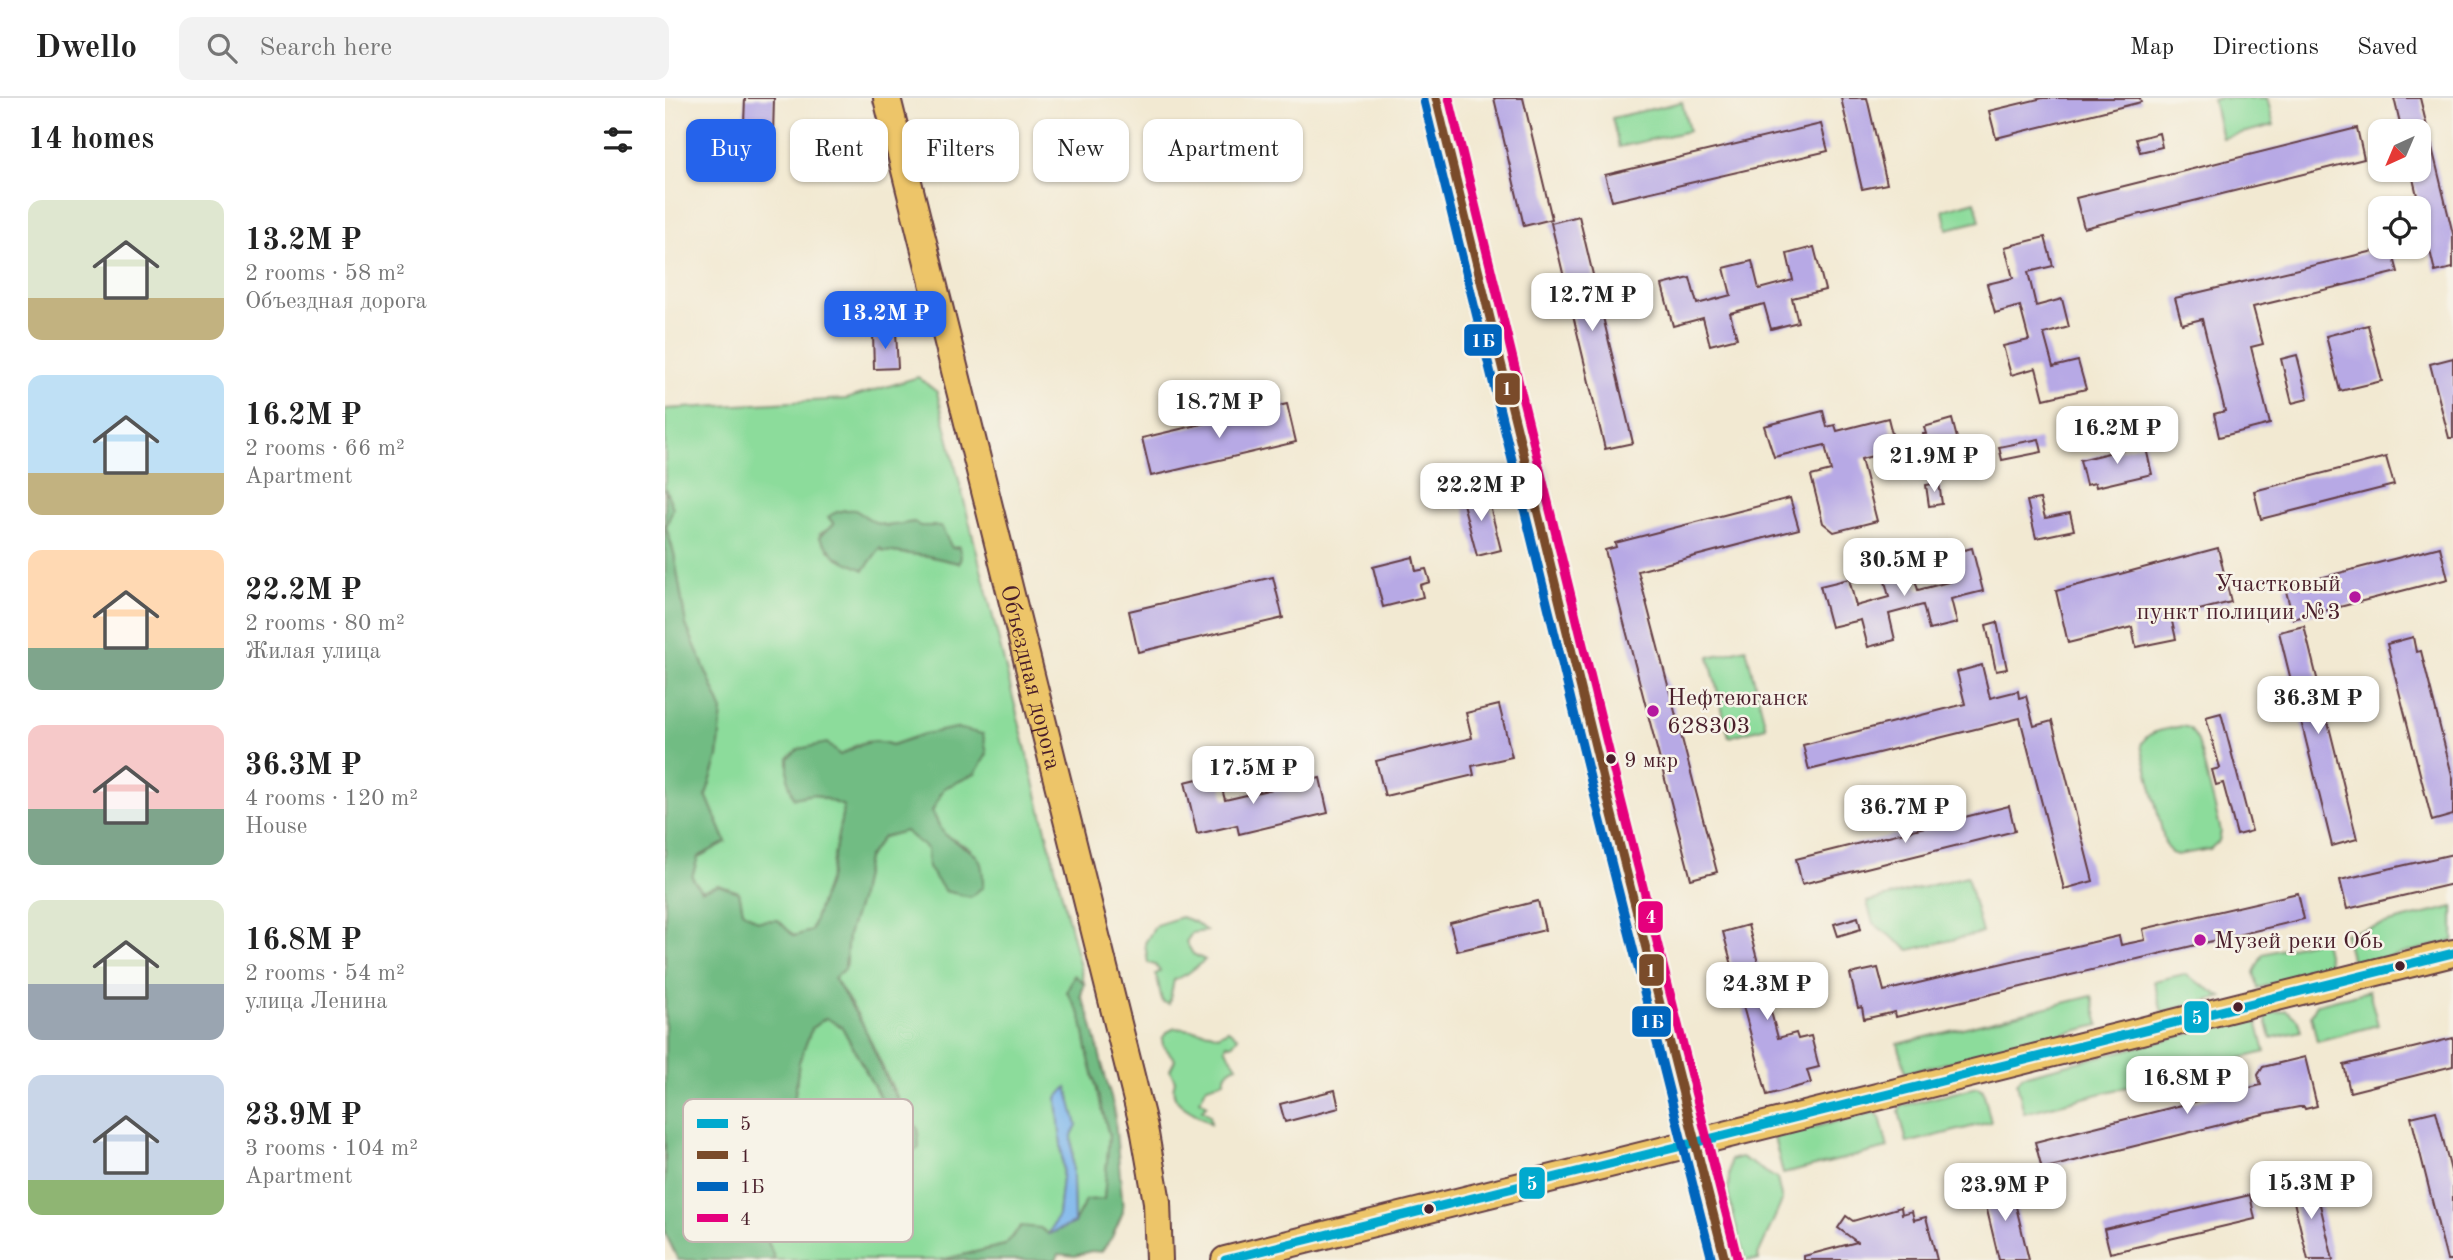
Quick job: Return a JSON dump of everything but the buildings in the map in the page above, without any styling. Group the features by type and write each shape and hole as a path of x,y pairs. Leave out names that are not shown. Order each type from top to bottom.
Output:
{"main road":[{"name":"Объездная дорога","path":"887,98 1144,1128 1157,1202 1159,1260"},
{"path":"1436,98 1612,816 1725,1260"},
{"path":"1225,1260 2453,953"}],"green space":[{"path":"2267,98 2274,125 2222,138 2213,100"},
{"path":"1682,102 1689,131 1619,147 1612,118"},
{"path":"1975,201 1980,221 1947,229 1943,210"},
{"path":"918,377 937,392 1084,983 1074,976 1067,992 1081,1016 1109,1136 1104,1200 1086,1200 1074,1223 1072,1135 1057,1098 1063,1168 1058,1215 1049,1234 1040,1228 1005,1245 941,1260 775,1260 768,1242 913,1242 913,1131 918,1129 913,1122 913,1099 899,1099 858,1016 834,978 845,969 848,935 859,901 867,858 883,837 905,831 928,850 928,868 971,849 944,835 932,811 944,788 975,774 924,734 892,745 878,741 865,742 845,753 813,794 844,806 830,875 811,931 794,936 778,920 758,921 743,911 739,892 718,885 702,891 692,877 698,857 726,842 706,795 718,757 722,709 686,625 674,553 666,527 673,508 665,488 665,409 846,399","holes":["855,510 876,523 888,526 914,522 919,526 940,526 952,549 958,546 958,563 928,556 883,551 880,548 864,570 820,534 832,527 834,524 829,518 841,511"]},
{"path":"665,488 673,508 666,527 674,553 686,625 722,709 718,757 706,795 726,842 698,857 692,877 701,891 718,885 739,892 743,911 758,921 778,920 794,936 811,931 830,875 844,806 813,794 794,798 788,781 788,758 799,749 827,743 840,755 865,743 892,745 924,734 956,728 983,734 987,754 975,774 944,788 932,811 945,834 979,859 983,887 970,897 945,891 928,868 927,849 905,831 883,837 867,858 859,901 848,935 845,969 834,978 864,1027 897,1099 881,1099 842,1027 826,1018 812,1028 799,1062 794,1099 683,1099 683,1242 768,1242 775,1260 678,1260 665,1233"},
{"path":"855,510 876,523 888,526 914,522 920,526 941,526 952,548 959,547 959,563 883,551 880,548 864,570 836,557 819,537 834,524 828,517 841,511"},
{"path":"1746,648 1766,727 1729,737 1709,657"},
{"path":"2182,726 2190,728 2198,741 2221,831 2219,841 2210,849 2177,855 2171,853 2165,843 2141,745 2153,733"},
{"path":"1967,876 1982,933 1909,950 1873,923 1867,902"},
{"path":"2453,907 2453,941 2353,966 2345,934"},
{"path":"1181,917 1195,922 1206,931 1192,933 1186,942 1193,954 1205,960 1174,980 1169,1004 1161,999 1155,975 1160,971 1155,965 1148,963 1145,943 1156,925"},
{"path":"2323,939 2331,969 2258,988 2254,972 2263,954"},
{"path":"2184,974 2222,997 2162,1012 2154,981"},
{"path":"1074,975 1084,983 1081,996 1089,1014 1114,1109 1123,1212 1112,1237 1101,1252 1091,1251 1075,1256 1059,1254 1056,1260 941,1260 1005,1245 1021,1226 1040,1228 1049,1234 1074,1223 1086,1200 1104,1199 1109,1135 1081,1016 1067,992"},
{"path":"2369,991 2378,1025 2317,1041 2311,1015 2317,1004"},
{"path":"2092,996 2099,1025 1906,1073 1898,1044"},
{"path":"2286,1010 2298,1020 2301,1031 2271,1038 2265,1015"},
{"path":"826,1017 842,1027 881,1099 794,1099 799,1062 812,1028"},
{"path":"2256,1017 2265,1052 2024,1113 2017,1083 2022,1076"},
{"path":"1175,1028 1218,1035 1228,1030 1238,1037 1232,1045 1227,1044 1225,1048 1237,1066 1228,1071 1224,1081 1207,1086 1200,1100 1207,1105 1202,1110 1210,1115 1211,1124 1184,1107 1175,1097 1175,1081 1170,1070 1175,1060 1163,1045 1162,1039 1167,1032"},
{"path":"1977,1087 1983,1090 1991,1122 1907,1143 1899,1111 1901,1106"},
{"path":"1875,1112 1880,1117 1888,1148 1783,1174 1774,1137"},
{"path":"913,1122 918,1129 919,1148 913,1152"},
{"path":"1741,1157 1777,1179 1782,1201 1758,1255 1759,1260 1745,1260 1728,1194 1730,1160"}],"water":[{"path":"1067,1087 1077,1125 1072,1135 1074,1223 1049,1234 1058,1215 1063,1168 1057,1098"}],"transit line":[{"name":"1","path":"1436,98 1609,803 1725,1260"},
{"name":"4","path":"1449,98 1621,800 1737,1257"},
{"name":"1Б","path":"1424,101 1597,806 1712,1260"},
{"name":"5","path":"1225,1260 2453,953"}],"place":[{"name":"Участковый пункт полиции №3","path":"2355,597"},
{"name":"Нефтеюганск 628303","path":"1653,711"},
{"name":"9 мкр","path":"1611,759"},
{"name":"Музей реки Обь","path":"2200,940"}]}
